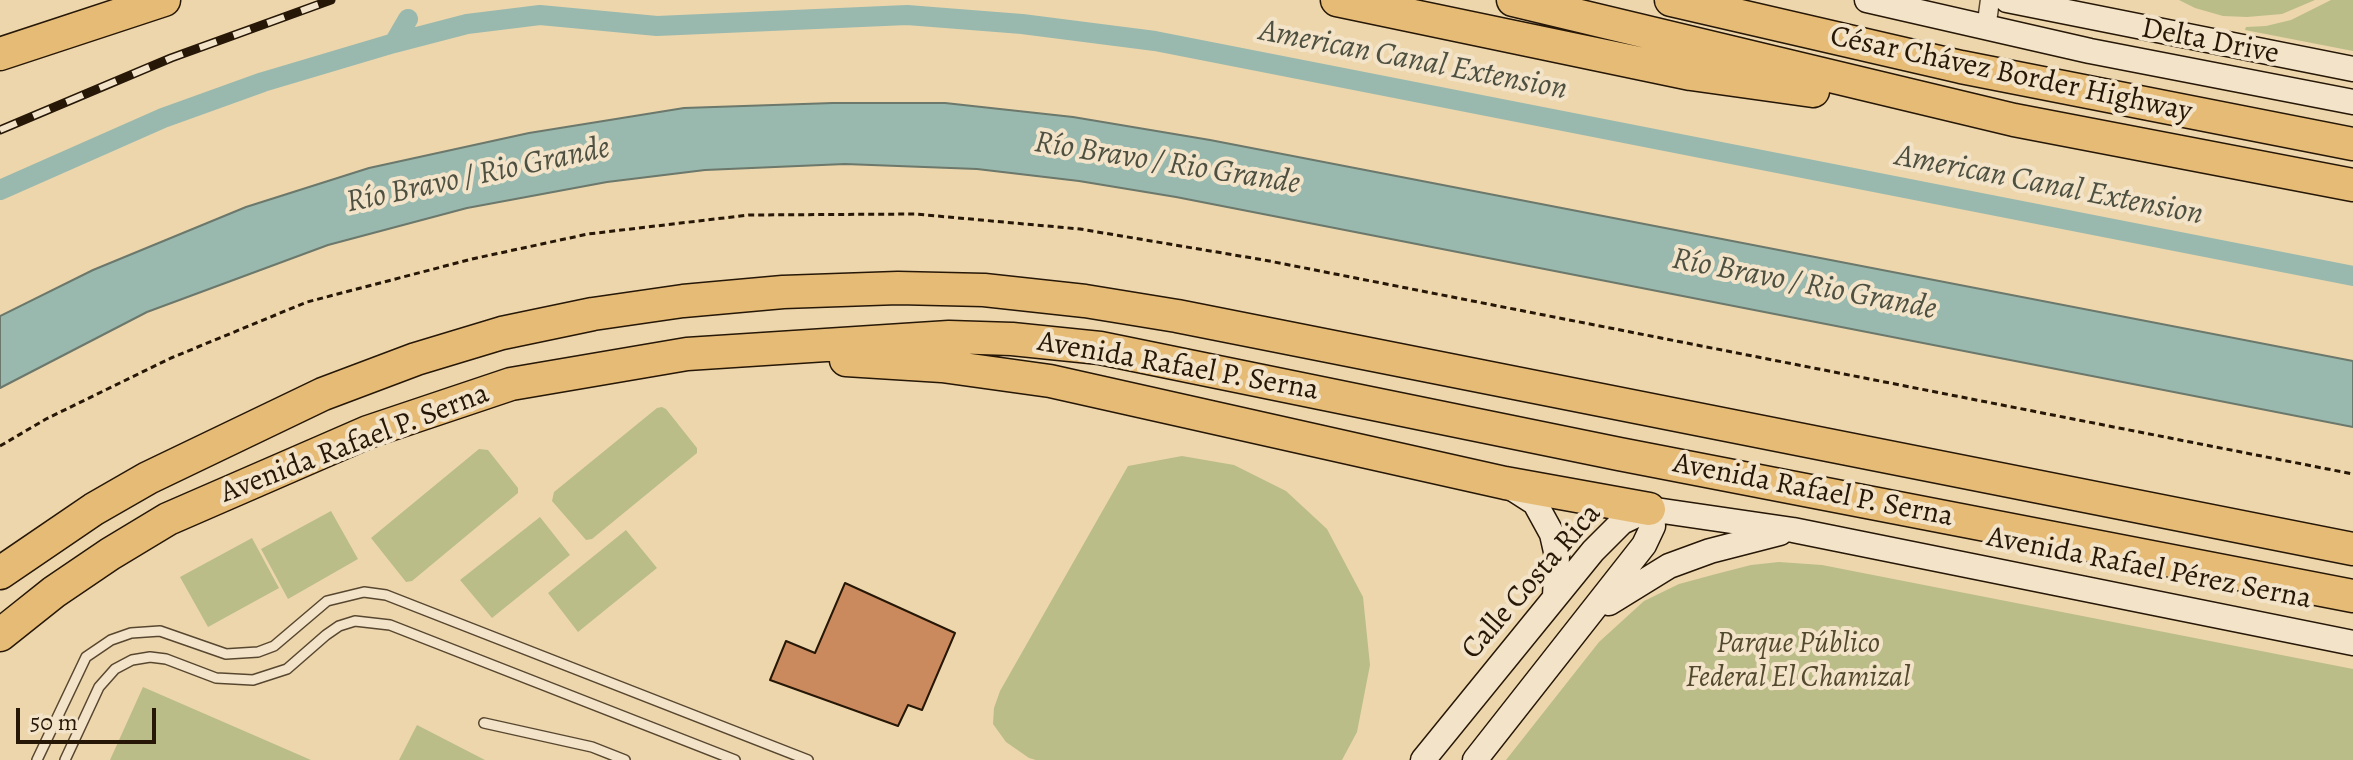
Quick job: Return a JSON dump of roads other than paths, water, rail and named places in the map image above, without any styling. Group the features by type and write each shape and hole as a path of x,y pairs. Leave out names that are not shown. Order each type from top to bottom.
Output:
{"highway":[{"path":"0,54 164,0"},
{"path":"1337,0 1691,74 2014,120"},
{"path":"1513,0 2014,120"},
{"name":"César Chávez Border Highway","path":"1671,0 1961,67 2353,144"},
{"path":"1750,0 1961,67"},
{"name":"César Chávez Border Highway","path":"2014,120 2353,185"},
{"name":"Avenida Rafael P. Serna","path":"0,573 94,509 148,478 323,394 416,359 502,333 653,305 783,292 898,288 998,292 1085,301 1177,316 2353,549"},
{"name":"Avenida Rafael P. Serna","path":"0,635 88,569 168,519 368,432 511,384 687,354 949,337 1012,339 1100,348 1619,454 2353,596"},
{"path":"776,346 849,360 942,366 1050,381 1505,483 1649,509"}],"main road":[{"name":"Delta Drive","path":"1867,0 1986,29 2353,102"},
{"name":"Delta Drive","path":"2007,0 2353,69"},
{"path":"1505,483 1535,503 1552,534 1557,556 1555,596"},
{"name":"Avenida Rafael Pérez Serna","path":"1649,509 1793,530 2353,643"},
{"name":"Calle Costa Rica","path":"1423,760 1593,551 1622,522 1649,509 1653,526 1644,545 1475,760"},
{"path":"1584,621 1630,588 1669,566 1710,551 1793,530"}],"street":[{"path":"1986,29 1990,0"}],"lane":[{"path":"37,760 86,657 111,640 131,633 160,631 226,654 258,652 274,646 327,601 364,592 386,595 808,760"},
{"path":"65,760 99,687 115,669 132,660 150,657 166,659 216,678 253,680 287,669 326,635 339,626 355,621 390,625 735,760"},
{"path":"484,723 592,747 625,760"}],"water":[{"name":"Río Bravo / Rio Grande","path":"945,103 1073,117 1210,140 2353,361 2353,427 1176,197 977,169 845,164 705,170 607,182 467,208 328,245 147,312 0,388 0,316 93,270 246,207 369,168 529,133 684,108"}],"waterway":[{"name":"American Canal Extension","path":"0,190 163,118 263,82 467,24 540,15 657,26 907,15 1022,24 1155,41 2353,276"},
{"path":"394,43 408,19"}],"railway":[{"path":"0,130 171,58 331,0"}],"park label":[{"name":"Parque Público Federal El Chamizal","path":"1798,662"}]}
